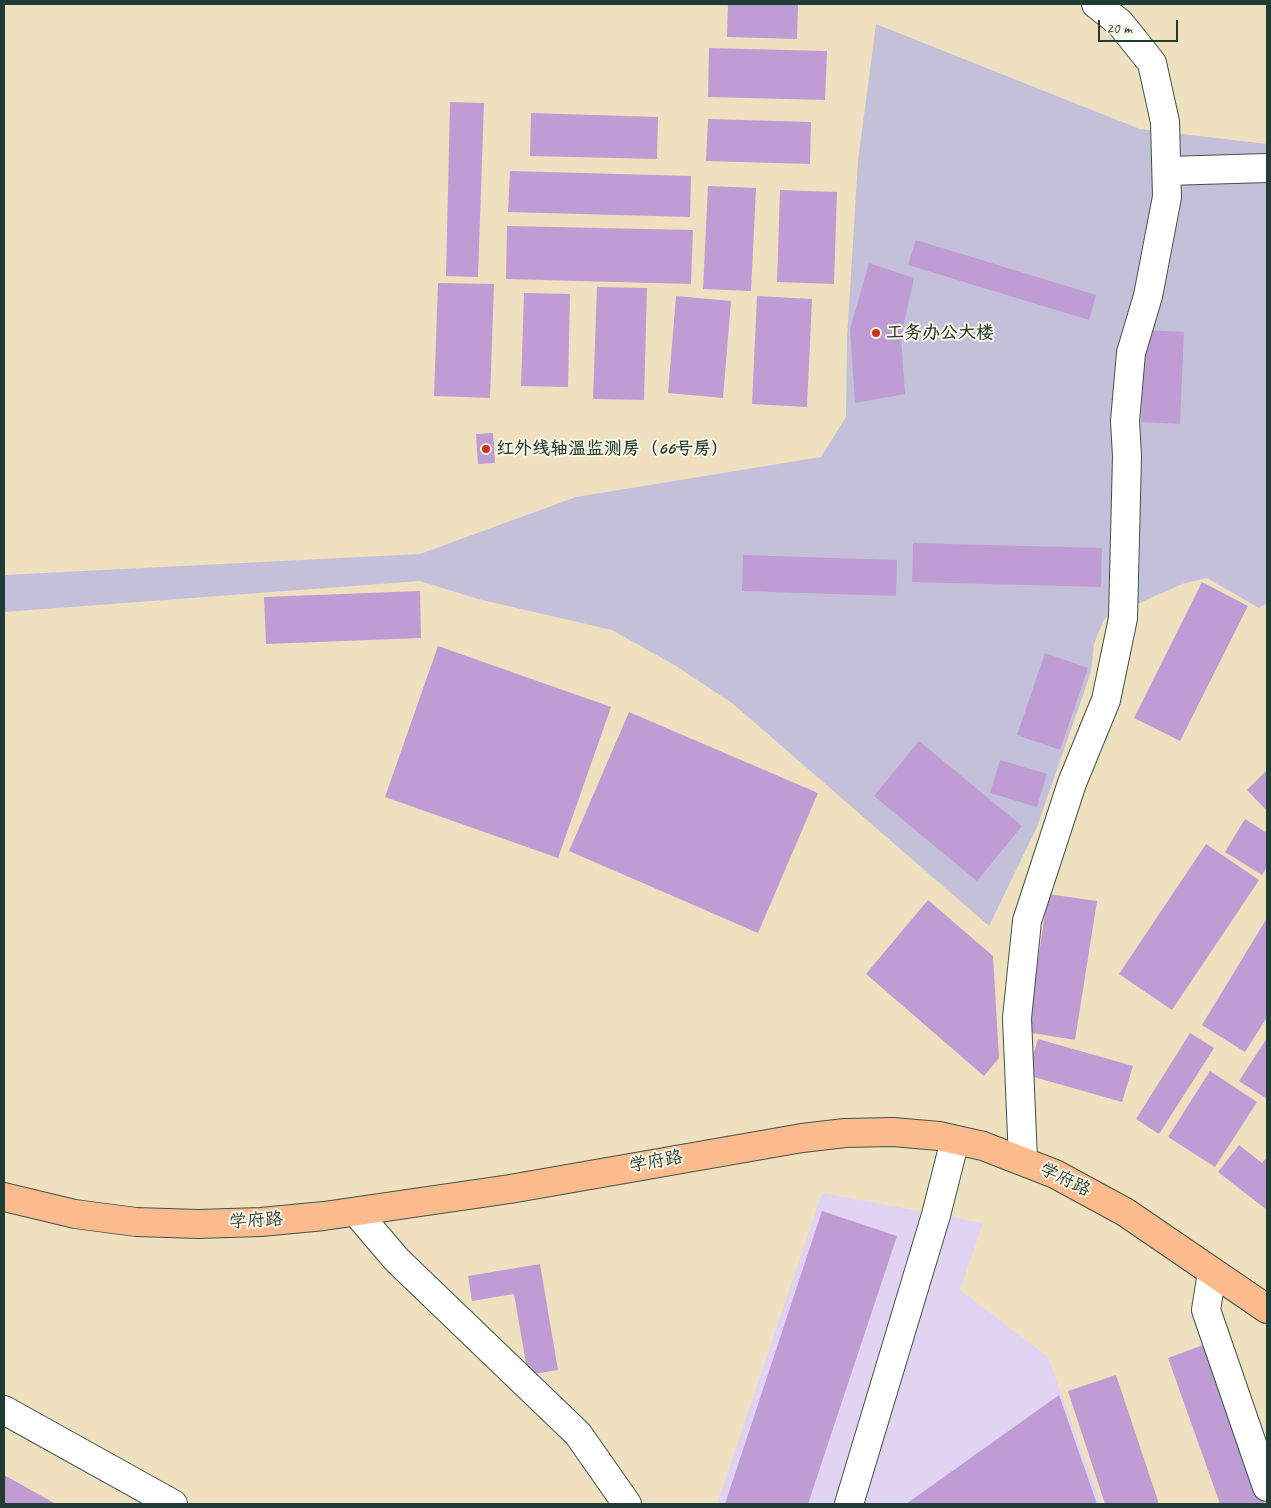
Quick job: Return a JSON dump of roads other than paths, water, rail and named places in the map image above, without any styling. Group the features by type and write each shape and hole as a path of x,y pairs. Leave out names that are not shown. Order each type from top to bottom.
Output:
{"main road":[{"name":"学府路","path":"4,1197 75,1214 136,1222 198,1224 261,1222 356,1212 510,1189 802,1138 845,1133 893,1132 956,1140 984,1146 1055,1174 1125,1212 1267,1309"}],"street":[{"path":"1023,1160 1017,1018 1027,921 1072,783 1106,700 1123,618 1127,456 1125,421 1131,353 1148,296 1168,196 1165,122 1152,62 1120,23 1096,4"},
{"path":"1166,171 1267,168"},
{"path":"849,1504 936,1215 956,1140"},
{"path":"356,1212 397,1260 578,1434 620,1503"},
{"path":"1212,1272 1206,1310 1267,1487"},
{"path":"4,1410 173,1504"}],"place":[{"name":"工务办公大楼","path":"876,333"},
{"name":"红外线轴温监测房（66号房）","path":"486,449"}]}
